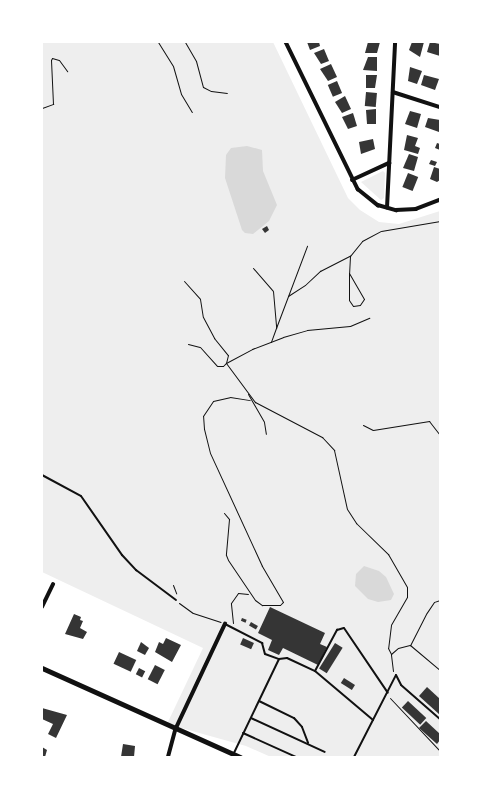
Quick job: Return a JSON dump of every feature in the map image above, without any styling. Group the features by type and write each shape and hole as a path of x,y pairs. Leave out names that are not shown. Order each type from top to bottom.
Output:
{"main road":[{"path":"42,668 240,757"}],"street":[{"path":"286,42 352,180 363,195 388,208 410,210 440,200"},
{"path":"388,208 395,42"},
{"path":"393,92 440,107"},
{"path":"352,180 389,163"},
{"path":"42,606 54,584"},
{"path":"168,757 176,728 225,624"}],"lane":[{"path":"42,475 81,496 122,555 136,570 176,600"},
{"path":"225,624 262,643 265,654 279,659 287,658 315,671 373,720"},
{"path":"315,671 337,630 344,628 387,694"},
{"path":"233,754 279,659"},
{"path":"354,757 396,675"},
{"path":"396,675 401,685 440,719"},
{"path":"259,701 294,718 302,727 309,744"},
{"path":"251,718 326,752"},
{"path":"243,733 296,757"}],"path":[{"path":"158,42 173,66 181,94 192,112"},
{"path":"185,42 196,61 203,87 212,91 227,93"},
{"path":"42,108 53,104 50,60 52,58 59,60 67,70"},
{"path":"288,296 305,285 320,271 350,256 362,241 381,231 440,221"},
{"path":"271,342 308,246"},
{"path":"349,273 363,295 360,306 353,306 349,300 349,273 350,256"},
{"path":"252,268 271,286 273,291 276,328"},
{"path":"184,281 200,299 207,326 228,355 226,363 247,392 265,407 322,437 334,450 347,509 356,523 388,554 407,587 407,597 391,625 388,648 391,654 392,667 396,675"},
{"path":"188,344 200,347 217,366 223,366 252,349 307,330 350,326 368,318"},
{"path":"247,392 250,400 264,422 266,434"},
{"path":"224,513 229,519 226,554 249,594 262,605 280,605 283,602 262,566 210,453 203,416 206,408 221,398 250,400"},
{"path":"363,425 374,430 430,421 440,435"},
{"path":"172,585 176,600 193,613 225,624"},
{"path":"233,628 231,604 238,593 249,594"},
{"path":"391,654 398,648 410,645 426,614 434,602 440,600"},
{"path":"410,645 440,670"},
{"path":"387,694 440,751"}],"shaded area":[{"path":"42,42 273,42 348,198 360,210 379,222 399,224 440,211 440,757 271,757 246,746 167,724 203,648 42,572"},
{"path":"247,146 262,150 263,171 277,205 269,221 253,234 245,233 242,230 225,178 226,155 231,148"},
{"path":"383,171 385,173 384,198 381,200 361,182"},
{"path":"364,566 379,571 386,577 394,594 391,600 378,602 368,599 355,586 356,574"}],"building":[{"path":"307,42 319,42 320,46 310,50"},
{"path":"368,42 380,42 377,53 365,53"},
{"path":"412,42 424,42 420,57 409,50"},
{"path":"430,42 440,44 440,56 427,52"},
{"path":"324,49 329,61 321,64 314,53"},
{"path":"368,57 377,57 377,71 363,70"},
{"path":"331,64 337,77 328,81 320,69"},
{"path":"410,67 422,71 417,84 408,81"},
{"path":"366,75 377,75 375,88 366,88"},
{"path":"424,75 439,79 435,90 421,85"},
{"path":"337,81 342,93 333,97 328,85"},
{"path":"366,92 377,93 376,107 365,106"},
{"path":"345,96 351,109 342,113 335,102"},
{"path":"376,109 376,124 367,124 366,110"},
{"path":"410,111 421,114 417,128 405,124"},
{"path":"353,113 357,126 348,129 342,117"},
{"path":"428,118 440,120 439,132 425,127"},
{"path":"407,135 418,138 415,146 420,148 418,154 404,150"},
{"path":"373,139 375,149 361,154 359,142"},
{"path":"437,143 440,144 440,150 435,148"},
{"path":"409,154 418,157 414,171 403,168"},
{"path":"431,160 437,162 435,166 429,164"},
{"path":"434,167 440,169 440,180 437,182 430,179"},
{"path":"408,173 418,177 413,191 402,187"},
{"path":"267,226 269,230 265,233 262,229"},
{"path":"270,607 325,633 320,644 327,647 318,665 283,648 279,655 268,650 272,640 258,633"},
{"path":"74,614 81,617 80,620 83,621 80,628 87,632 83,639 65,634"},
{"path":"242,618 247,620 246,623 241,621"},
{"path":"251,622 258,626 256,629 249,625"},
{"path":"166,638 181,645 172,662 155,652 159,642 163,644"},
{"path":"243,638 254,643 251,649 240,644"},
{"path":"141,642 149,648 145,655 137,651"},
{"path":"335,643 343,648 327,673 319,668"},
{"path":"119,652 136,660 131,672 114,664"},
{"path":"155,665 165,670 158,684 148,679"},
{"path":"139,668 145,671 142,677 136,674"},
{"path":"344,678 355,685 352,690 341,683"},
{"path":"427,687 440,699 440,715 419,696"},
{"path":"408,701 426,718 420,725 402,708"},
{"path":"42,708 67,715 56,738 48,734 53,724 42,719"},
{"path":"426,721 440,734 440,740 437,744 419,728"},
{"path":"123,744 135,746 134,757 121,757"},
{"path":"42,747 47,750 45,757 42,757"}]}
